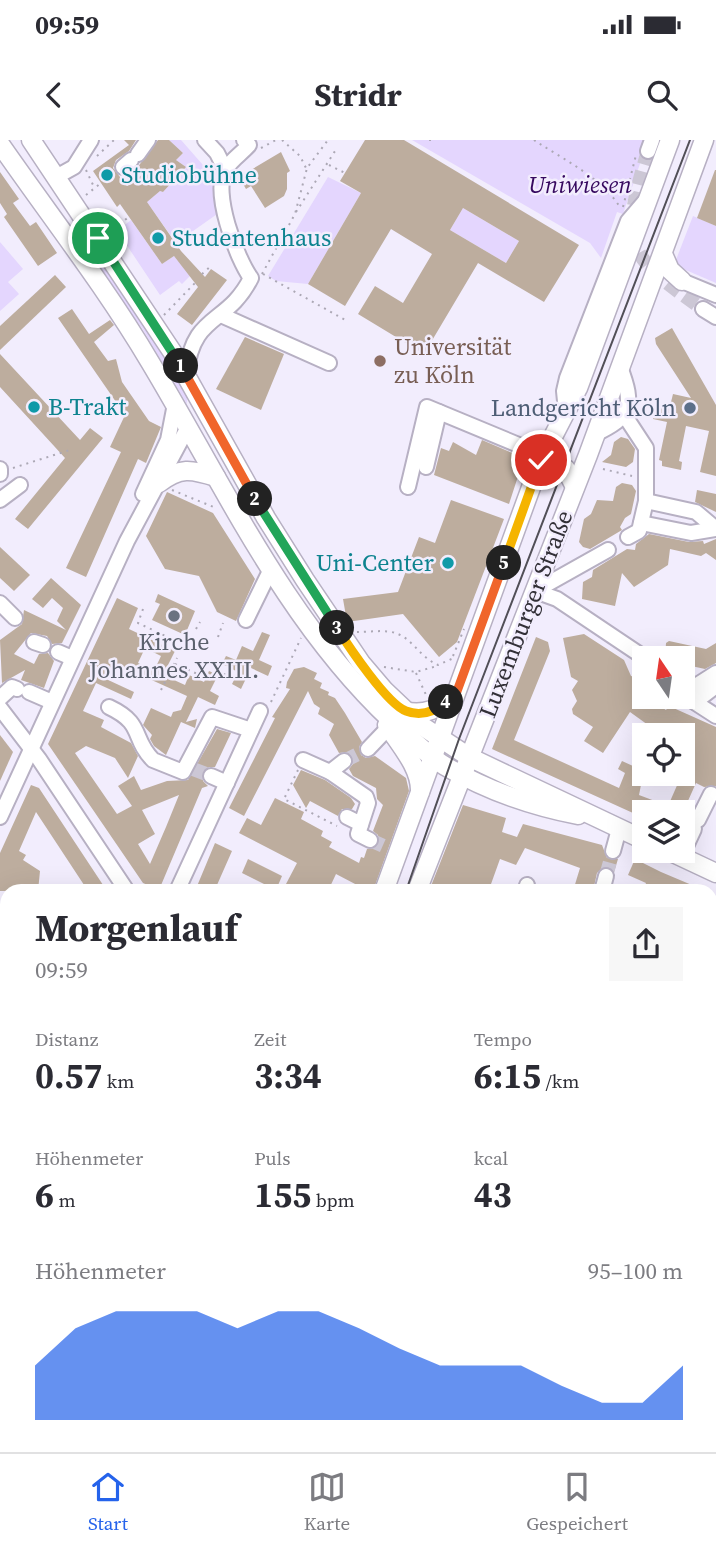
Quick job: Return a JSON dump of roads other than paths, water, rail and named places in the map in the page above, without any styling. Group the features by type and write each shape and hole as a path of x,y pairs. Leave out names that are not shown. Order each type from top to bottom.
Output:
{"main road":[{"path":"31,140 156,325 266,518 361,663 403,711 440,739 477,761 632,835"},
{"name":"Luxemburger Straße","path":"386,884 393,850 419,798 541,460 578,388 670,140"},
{"name":"Luxemburger Straße","path":"420,884 470,780 536,591 704,140"},
{"path":"0,144 130,327 271,569 347,674 374,704 434,758 470,780 551,809 592,817"},
{"path":"40,201 58,208 71,200"},
{"path":"663,254 670,270 682,281"},
{"path":"92,275 95,260 111,258"},
{"path":"650,289 666,281 682,281"},
{"path":"188,427 200,399"},
{"path":"541,460 566,470 575,487"},
{"path":"159,483 178,470 190,469 216,477"},
{"path":"240,519 259,531 266,526 266,518"},
{"path":"403,711 418,714 430,712 456,694"},
{"path":"374,704 414,767 420,782 419,798"},
{"path":"434,758 477,761"},
{"path":"694,863 716,873"}],"street":[{"path":"56,177 74,167 91,140"},
{"path":"131,160 148,140"},
{"path":"186,374 193,341 199,330 239,299 257,276 240,263 222,202 225,169 217,153 205,140"},
{"path":"225,169 247,143"},
{"path":"682,281 716,295"},
{"path":"221,315 329,363"},
{"path":"620,367 626,383 625,416 646,448 646,501 639,531 628,537"},
{"path":"127,541 135,512 169,440 175,404"},
{"path":"433,409 533,451 541,460"},
{"path":"426,467 433,409"},
{"path":"408,487 433,409"},
{"path":"595,434 620,422 625,416"},
{"path":"0,817 52,702 65,655 188,427"},
{"path":"0,499 20,485"},
{"path":"646,501 696,512 716,529"},
{"path":"640,523 691,533 716,529"},
{"path":"536,591 608,550"},
{"path":"246,620 271,569"},
{"path":"536,591 557,599 632,649"},
{"path":"0,603 15,618"},
{"path":"695,690 716,673"},
{"path":"695,694 716,686"},
{"path":"0,698 12,687 52,702"},
{"path":"695,702 716,716"},
{"path":"109,707 127,716 135,724 153,760 183,772 190,768 212,716 251,730"},
{"path":"0,708 30,747 122,884"},
{"path":"180,884 260,711"},
{"path":"11,722 31,721 45,716"},
{"path":"368,749 389,727"},
{"path":"303,760 330,772 366,797 368,803 358,834 370,840"},
{"path":"330,772 344,761"},
{"path":"211,776 227,783"},
{"path":"695,826 710,794"},
{"path":"342,822 361,824"},
{"path":"613,851 619,829"},
{"path":"604,884 606,876"}],"tunnel":[{"path":"648,151 634,208 632,228 635,245 643,260 657,274 703,309"},
{"path":"344,761 368,749"},
{"path":"193,769 211,776"},
{"path":"370,840 388,848"},
{"path":"606,876 613,851"}],"tram line":[{"path":"408,884 459,739 690,140"}],"place":[{"name":"Studiobühne","path":"107,175"},
{"name":"Studentenhaus","path":"158,238"},
{"name":"Universität zu Köln","path":"380,361"},
{"name":"B-Trakt","path":"34,407"},
{"name":"Landgericht Köln","path":"690,408"},
{"name":"Uni-Center","path":"448,563"},
{"name":"Kirche Johannes XXIII.","path":"174,616"}],"park label":[{"name":"Uniwiesen","path":"580,185"}]}
